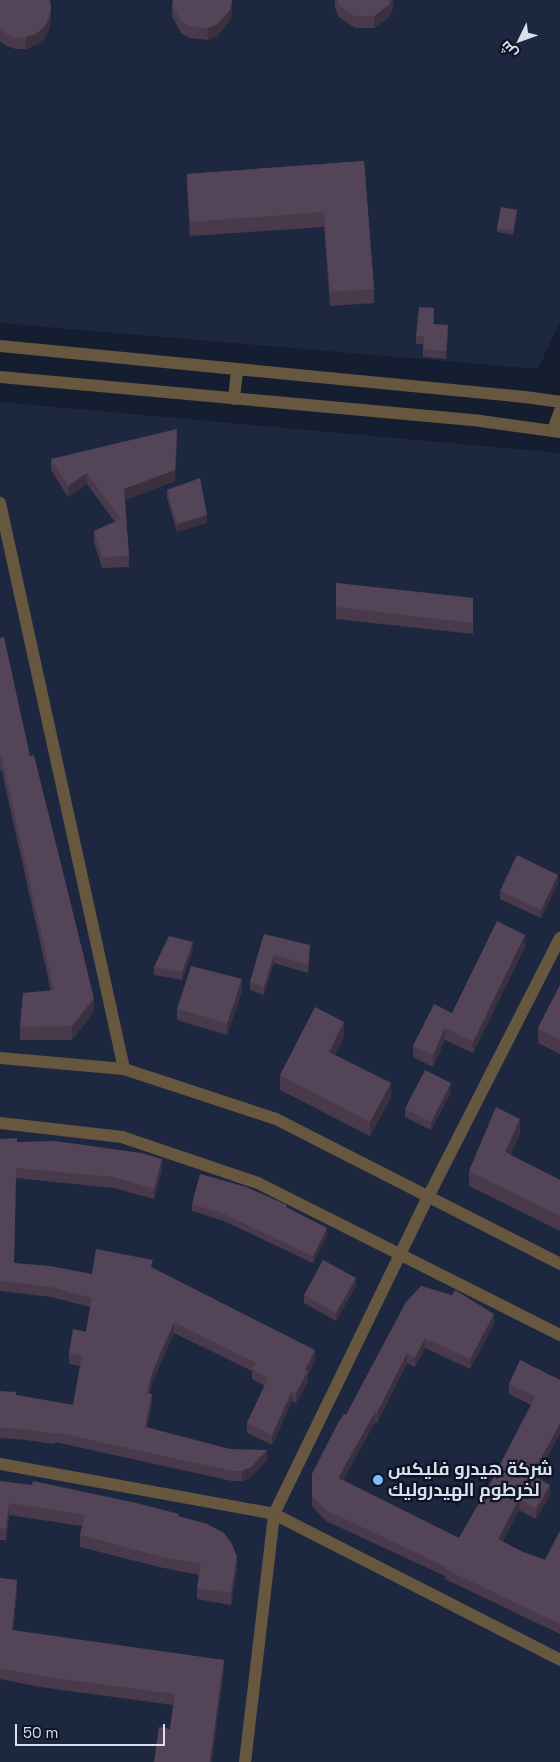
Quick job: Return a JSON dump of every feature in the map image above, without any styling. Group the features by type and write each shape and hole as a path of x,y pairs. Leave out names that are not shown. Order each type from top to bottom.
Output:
{"street":[{"path":"0,346 457,390 560,402"},
{"path":"234,398 237,370"},
{"path":"0,377 234,398 556,431 560,411"},
{"path":"0,503 124,1069"},
{"path":"245,1762 274,1514 428,1197 560,938"},
{"path":"0,1058 124,1069 276,1119 560,1264"},
{"path":"0,1123 122,1137 258,1183 560,1335"},
{"path":"0,1464 274,1514 560,1660"}],"shaded area":[{"path":"0,0 560,0 560,322 538,369 0,323"},
{"path":"0,402 560,453 560,1762 0,1762"}],"building":[{"path":"0,0 50,0 49,18 44,27 36,34 16,38 0,29"},
{"path":"173,0 232,0 230,10 217,24 208,28 190,26 181,21 172,5"},
{"path":"337,0 391,0 389,5 374,16 355,16 339,5"},
{"path":"364,161 374,289 330,292 324,212 190,222 187,174"},
{"path":"501,207 517,210 513,231 497,228"},
{"path":"419,307 434,308 433,324 448,325 446,351 423,349 424,336 416,336"},
{"path":"177,429 175,470 124,489 129,556 102,557 94,531 121,519 87,473 68,486 51,459"},
{"path":"200,478 207,515 177,524 167,490"},
{"path":"336,583 473,598 473,623 336,607"},
{"path":"4,637 30,756 34,755 94,998 72,1026 20,1027 23,993 54,990 0,755 0,638"},
{"path":"517,855 558,875 541,910 500,891"},
{"path":"497,921 525,935 473,1042 445,1028 433,1055 413,1046 434,1004 452,1013"},
{"path":"264,934 310,945 308,964 274,955 264,987 250,982"},
{"path":"169,936 193,942 182,972 154,967"},
{"path":"191,966 242,979 227,1023 177,1009"},
{"path":"560,985 560,1040 538,1028"},
{"path":"315,1007 344,1022 329,1052 391,1083 370,1122 280,1075"},
{"path":"425,1070 451,1083 431,1122 405,1109"},
{"path":"496,1107 520,1119 505,1152 560,1180 560,1216 469,1171"},
{"path":"17,1138 17,1142 55,1141 141,1153 162,1159 154,1189 114,1177 16,1168 14,1263 50,1266 92,1274 96,1249 153,1260 151,1267 315,1350 305,1370 308,1371 296,1393 292,1391 272,1435 247,1423 268,1378 252,1369 256,1363 174,1322 152,1373 147,1393 152,1394 145,1427 230,1449 267,1450 251,1467 242,1471 232,1471 55,1432 55,1434 26,1429 0,1428 0,1391 16,1392 16,1395 73,1405 82,1356 69,1353 73,1329 86,1332 92,1298 51,1287 0,1281 0,1139"},
{"path":"200,1174 246,1187 287,1205 286,1207 327,1228 313,1256 224,1214 192,1204"},
{"path":"323,1260 356,1278 336,1313 304,1295"},
{"path":"421,1286 452,1295 455,1290 494,1314 470,1359 425,1338 415,1357 407,1353 377,1413 375,1412 338,1478 459,1538 490,1484 535,1397 509,1384 520,1360 560,1380 560,1423 532,1475 550,1485 536,1509 519,1499 498,1539 523,1552 545,1560 560,1531 560,1624 326,1510 312,1495 312,1474 339,1421 344,1414 346,1415 406,1302"},
{"path":"0,1481 32,1485 33,1481 136,1503 179,1514 178,1516 207,1524 224,1533 232,1544 237,1557 231,1593 197,1588 201,1564 159,1556 80,1535 85,1515 9,1503 6,1529 0,1528"},
{"path":"0,1578 17,1580 12,1630 224,1660 210,1762 154,1762 159,1727 170,1729 175,1694 40,1676 0,1668"}],"place":[{"name":"شركة هيدرو فليكس لخرطوم الهيدروليك","path":"378,1480"}]}
